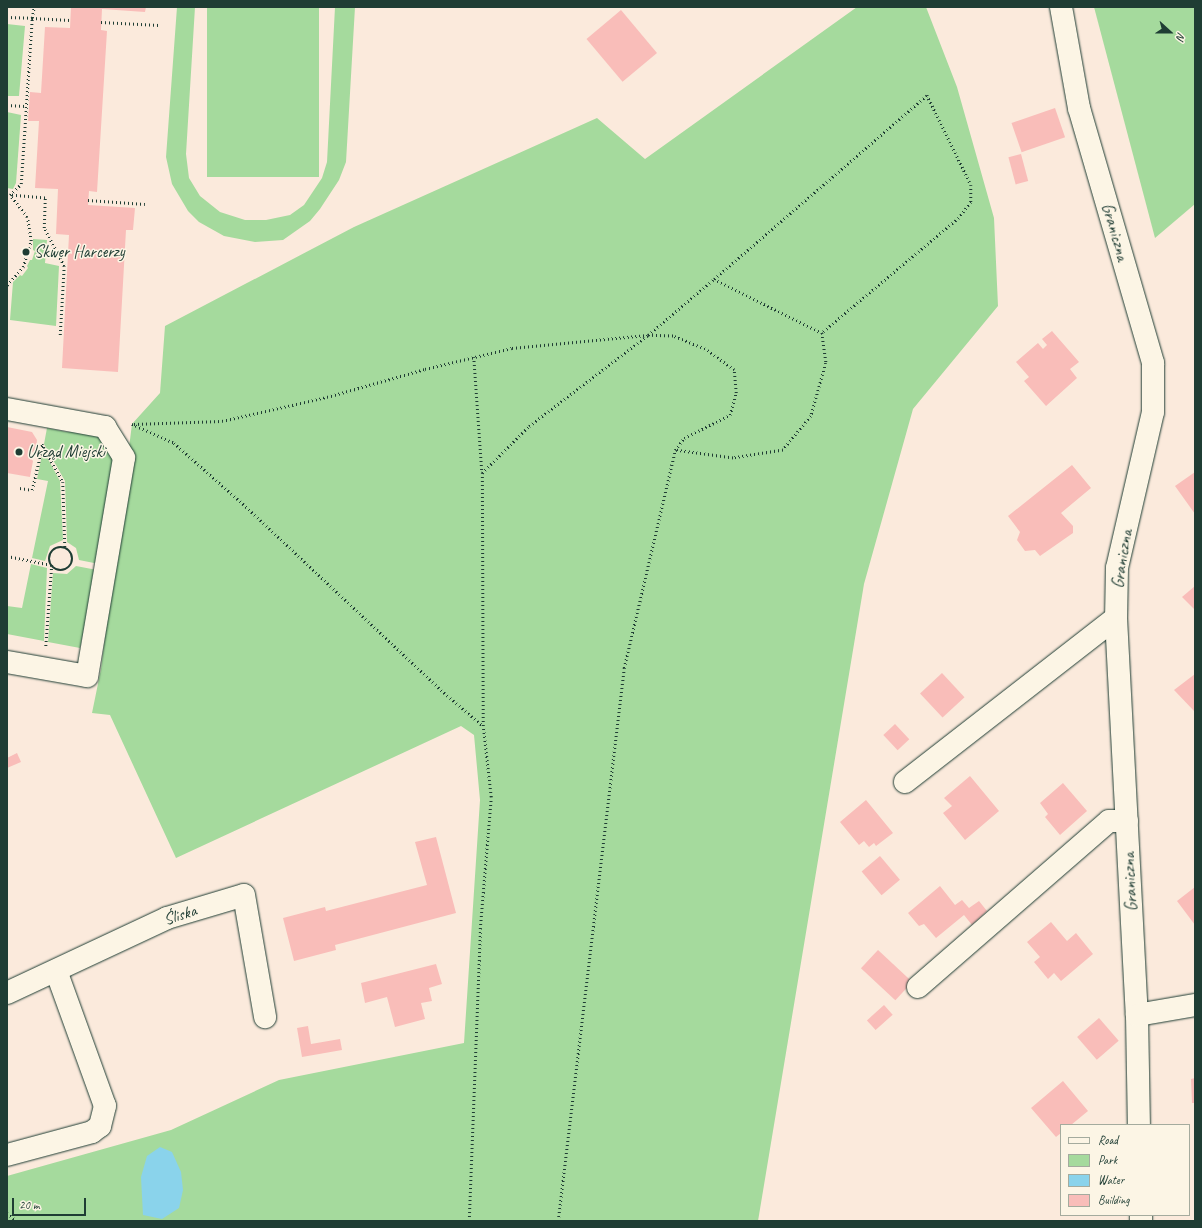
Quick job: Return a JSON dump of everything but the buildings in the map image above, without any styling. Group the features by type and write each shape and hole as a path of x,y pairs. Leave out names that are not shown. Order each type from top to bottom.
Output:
{"street":[{"name":"Graniczna","path":"1061,7 1079,108 1153,363 1153,412 1117,568 1116,618 1137,1015 1139,1124"},
{"path":"7,409 105,427 124,458 87,676 7,662"},
{"path":"904,782 1116,618"},
{"path":"918,988 1109,821 1127,821"},
{"name":"Śliska","path":"7,993 167,918 244,895 265,1017"},
{"path":"7,1155 92,1132 100,1126 105,1106 56,971"},
{"path":"1137,1015 1195,1005"}],"path":[{"path":"10,195 21,184 25,106 34,7"},
{"path":"7,17 70,20"},
{"path":"101,22 159,25"},
{"path":"482,473 529,426 648,336 927,95 971,186 972,202 959,218 822,333"},
{"path":"7,105 25,106"},
{"path":"7,285 23,267 31,241 27,217 10,195"},
{"path":"10,195 45,198 44,228 64,266 60,335"},
{"path":"88,200 145,204"},
{"path":"714,279 822,333"},
{"path":"675,450 733,458 783,450 811,416 826,363 822,333"},
{"path":"483,726 441,690 240,501 174,443 132,424 222,422 327,397 512,348 648,336 673,336 705,349 734,370 736,393 730,415 684,438 675,450 624,668 558,1221"},
{"path":"469,1221 480,929 491,797 483,726 482,473 474,357"},
{"path":"20,488 32,490 49,416"},
{"path":"7,556 52,565 60,571 71,566 73,555 65,548 63,482 42,444"},
{"path":"44,668 52,565 50,556 53,550 65,548"},
{"path":"7,1213 17,1221"}],"green space":[{"path":"177,7 195,7 186,154 189,178 200,196 220,212 245,220 266,220 290,215 304,205 322,178 327,162 335,7 355,7 346,162 339,180 320,209 310,221 283,240 255,242 224,236 199,222 188,211 172,184 166,157"},
{"path":"207,7 319,7 319,177 207,177"},
{"path":"857,7 926,7 957,87 994,218 998,306 913,409 864,584 758,1221 7,1221 7,1176 171,1130 279,1080 464,1043 480,800 474,735 461,726 176,858 110,715 92,713 101,669 132,424 160,393 165,326 354,227 597,118 645,159"},
{"path":"1094,7 1195,7 1195,204 1155,238"},
{"path":"7,24 25,26 19,96 7,96"},
{"path":"7,112 21,115 16,183 13,189 7,188"},
{"path":"33,239 47,240 45,263 59,266 56,326 10,320 13,282 20,275 22,276 28,268 27,266 30,260 32,260 35,251 33,250"},
{"path":"47,428 67,432 94,429 115,452 99,564 79,560 76,548 67,542 65,481 44,444"},
{"path":"43,450 60,481 63,540 50,546 45,561 32,558 48,481 37,479"},
{"path":"31,564 47,568 44,641 7,634 7,606 22,608"},
{"path":"76,566 97,570 80,648 48,642 53,573 67,574"}],"water":[{"path":"160,1147 172,1152 181,1172 183,1190 179,1208 162,1219 143,1215 141,1177 147,1156"}],"place":[{"name":"Skwer Harcerzy","path":"26,252"},
{"name":"Urząd Miejski","path":"19,452"}]}
